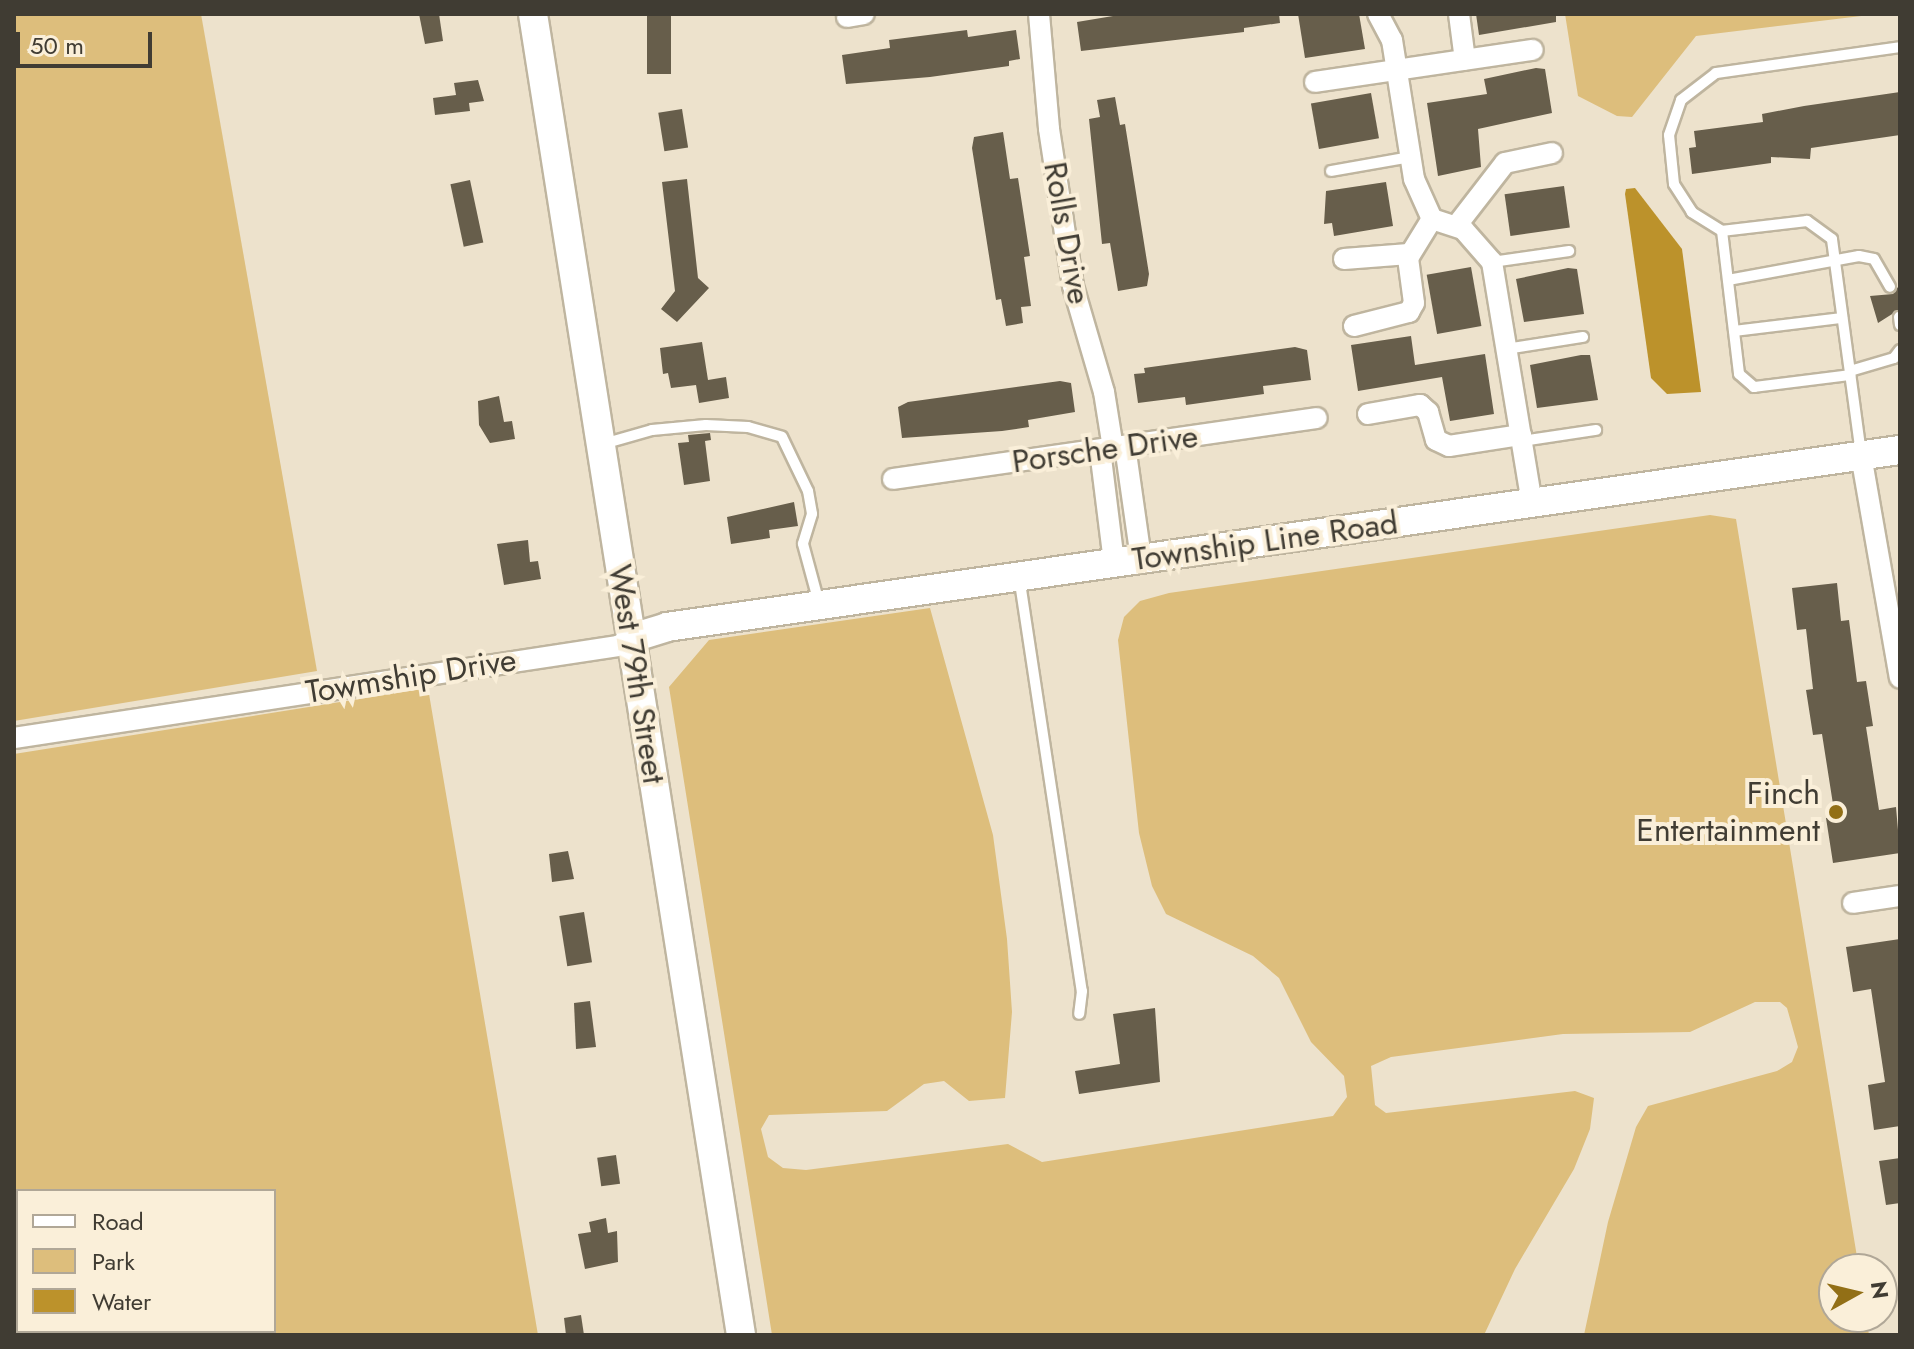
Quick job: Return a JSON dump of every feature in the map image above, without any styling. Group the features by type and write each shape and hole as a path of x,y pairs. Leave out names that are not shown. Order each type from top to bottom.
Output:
{"main road":[{"name":"West 79th Street","path":"533,14 741,1335"},
{"name":"Township Line Road","path":"632,638 645,630 819,604 1900,450"}],"street":[{"name":"Rolls Drive","path":"1039,14 1049,129 1073,286 1104,392 1128,560"},
{"path":"1378,14 1392,40 1410,157 1432,219"},
{"path":"1459,14 1465,60"},
{"path":"1315,82 1533,50"},
{"path":"1457,225 1505,163 1552,153"},
{"path":"1432,219 1457,225 1492,262 1532,503"},
{"path":"1354,326 1409,312 1414,303 1409,254 1432,219"},
{"path":"1344,259 1409,254"},
{"path":"1368,414 1420,405 1428,412 1436,440 1449,446 1521,438"},
{"name":"Porsche Drive","path":"893,479 1317,418"},
{"path":"1861,455 1900,678"},
{"name":"Towmship Drive","path":"14,738 618,646 632,638"},
{"path":"1853,903 1900,896"}],"lane":[{"path":"1861,455 1832,239 1807,221 1722,231 1692,212 1674,184 1669,135 1681,100 1716,73 1900,47"},
{"path":"1331,171 1410,157"},
{"path":"1722,231 1739,374 1754,387 1850,373 1894,358 1900,350"},
{"path":"1492,262 1569,251"},
{"path":"1728,280 1835,264 1859,256 1874,259 1890,287"},
{"path":"1734,331 1842,318"},
{"path":"1506,349 1583,337"},
{"path":"601,444 652,430 706,425 748,427 782,437 808,491 812,514 803,544 819,604"},
{"path":"1521,438 1596,430"},
{"path":"1019,575 1082,991 1079,1014"}],"green space":[{"path":"14,14 201,14 317,671 14,721"},
{"path":"1565,14 1878,14 1696,36 1632,117 1617,116 1578,96"},
{"path":"1710,515 1736,519 1856,1253 1818,1253 1818,1333 1869,1335 1584,1335 1608,1222 1636,1127 1648,1106 1777,1071 1792,1062 1798,1047 1787,1008 1780,1002 1755,1002 1690,1032 1563,1034 1391,1057 1371,1066 1375,1105 1386,1113 1575,1091 1594,1098 1590,1129 1574,1169 1515,1269 1484,1335 772,1335 669,687 709,640 930,608 993,835 1007,939 1012,1012 1005,1098 969,1101 944,1081 924,1084 887,1111 769,1115 761,1129 768,1157 783,1168 806,1170 1008,1144 1042,1162 1333,1116 1347,1097 1344,1076 1311,1042 1279,978 1253,956 1166,914 1152,886 1139,833 1118,640 1124,617 1140,601 1169,593"},
{"path":"428,688 538,1335 14,1335 14,754"}],"water":[{"path":"1635,188 1682,249 1701,392 1667,394 1651,378 1625,194 1626,189"}],"building":[{"path":"419,14 439,14 443,41 425,44"},
{"path":"647,14 671,14 671,74 647,74"},
{"path":"1125,14 1279,14 1280,23 1244,28 1244,32 1081,51 1077,22"},
{"path":"1298,14 1359,14 1365,49 1305,58"},
{"path":"1476,14 1556,14 1556,22 1479,35"},
{"path":"967,30 968,37 1016,30 1020,59 1009,61 1009,66 846,84 842,55 890,48 889,40"},
{"path":"1536,68 1545,69 1552,113 1478,129 1481,167 1438,176 1427,103 1487,94 1484,79"},
{"path":"478,80 484,101 469,103 470,111 435,115 433,98 456,95 454,83"},
{"path":"1900,92 1900,135 1811,148 1810,159 1771,157 1771,163 1692,174 1689,148 1696,147 1694,131 1763,122 1762,114 1804,106"},
{"path":"1371,93 1379,138 1319,149 1311,104"},
{"path":"1115,97 1120,125 1125,124 1149,274 1147,286 1118,291 1110,243 1102,244 1089,119 1100,117 1097,100"},
{"path":"682,109 688,148 664,151 658,113"},
{"path":"1003,132 1010,179 1018,178 1030,256 1024,257 1031,306 1021,307 1023,323 1006,326 1001,299 996,300 972,148 974,137"},
{"path":"687,179 698,278 709,288 677,322 661,309 675,291 662,182"},
{"path":"470,180 483,243 464,247 450,184"},
{"path":"1386,182 1393,226 1334,236 1332,223 1324,224 1326,191"},
{"path":"1564,186 1570,228 1510,236 1505,194"},
{"path":"1471,267 1481,326 1437,334 1427,275"},
{"path":"1568,268 1577,269 1584,314 1524,322 1516,279"},
{"path":"1898,287 1900,309 1878,323 1870,296 1893,294"},
{"path":"1411,336 1415,365 1485,354 1494,414 1450,421 1442,377 1358,391 1351,345"},
{"path":"702,342 708,380 726,377 729,398 699,403 696,385 671,388 668,373 663,374 660,348"},
{"path":"1295,347 1307,350 1311,380 1263,386 1264,394 1186,405 1185,397 1138,403 1134,374 1145,373 1144,368"},
{"path":"1590,355 1598,400 1537,408 1530,365"},
{"path":"1060,381 1071,383 1075,412 1028,420 1029,427 902,438 898,407 908,402"},
{"path":"499,396 504,422 512,421 515,439 490,443 479,425 478,401"},
{"path":"710,433 711,440 705,441 710,481 684,485 678,443 689,442 688,435"},
{"path":"794,502 798,526 769,530 770,538 731,544 727,517"},
{"path":"528,540 530,562 538,561 541,579 504,585 497,544"},
{"path":"1837,583 1841,621 1849,620 1857,682 1866,681 1873,726 1866,727 1879,810 1896,807 1900,853 1833,863 1826,818 1835,817 1822,734 1813,735 1806,690 1813,689 1806,629 1797,630 1792,588"},
{"path":"568,851 574,879 552,882 549,854"},
{"path":"584,912 592,962 567,966 559,916"},
{"path":"1900,939 1900,1126 1874,1130 1868,1085 1885,1082 1871,989 1853,992 1846,947"},
{"path":"590,1001 596,1047 576,1049 574,1003"},
{"path":"1155,1008 1160,1082 1079,1094 1075,1071 1120,1064 1113,1014"},
{"path":"616,1155 620,1184 601,1186 597,1158"},
{"path":"1900,1158 1900,1203 1886,1205 1879,1161"},
{"path":"606,1218 608,1233 617,1231 618,1262 585,1269 578,1234 591,1232 589,1222"},
{"path":"581,1315 584,1335 566,1335 564,1318"}],"place":[{"name":"Finch Entertainment","path":"1836,812"}]}
